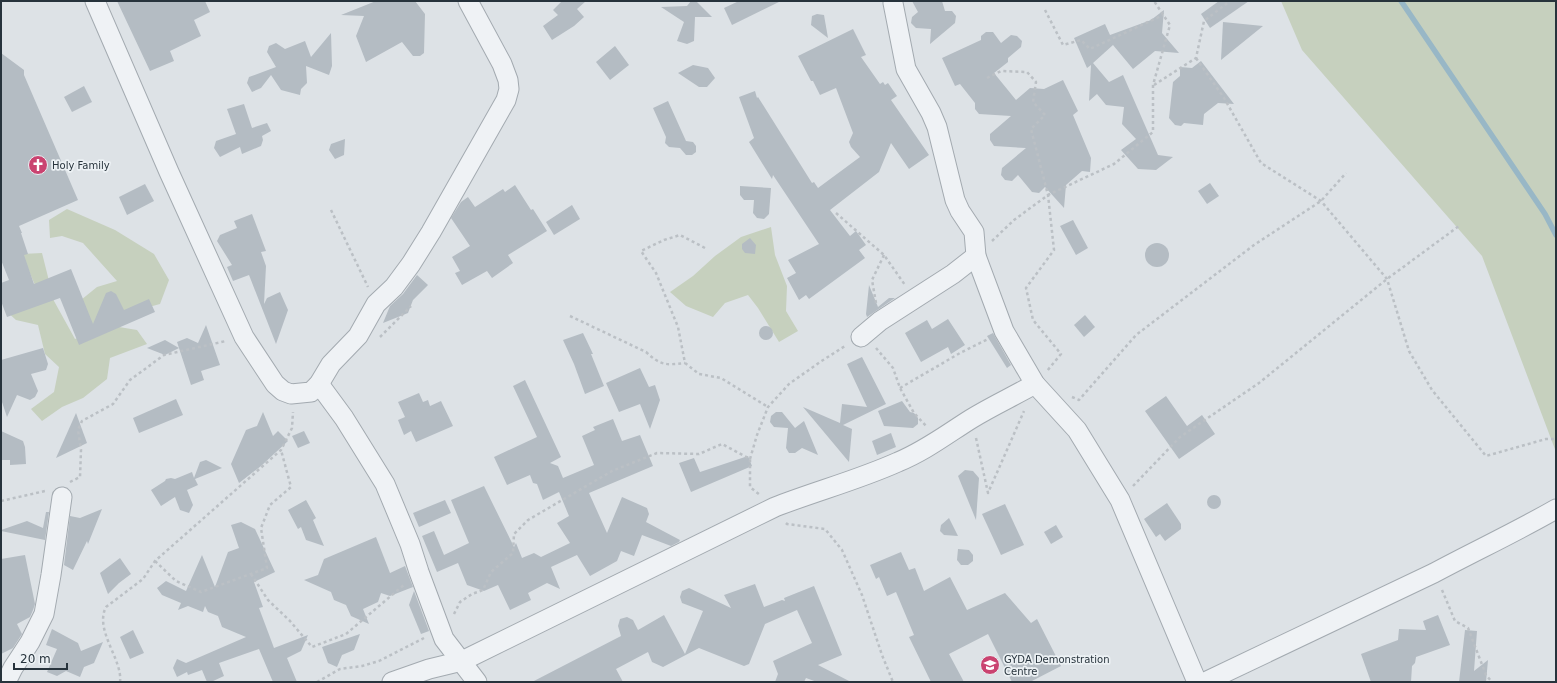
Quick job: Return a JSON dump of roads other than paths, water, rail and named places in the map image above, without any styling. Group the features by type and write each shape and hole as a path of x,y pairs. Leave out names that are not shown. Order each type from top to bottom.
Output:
{"street":[{"path":"95,1 169,172 244,337 275,384 283,391 291,394 311,392 319,384 330,364 358,336 376,304 394,287 427,239 506,100 509,89 508,80 504,69 468,1"},
{"path":"893,3 906,69 932,113 956,200 960,211 974,232 976,256 1004,331 1035,384 1077,430 1120,500 1197,682"},
{"path":"861,337 880,321 953,274 976,256"},
{"path":"319,384 344,418 385,484 410,544 440,630 452,650 477,682"},
{"path":"392,682 429,669 462,661 775,507 899,462 937,442 972,419 1035,384"},
{"path":"6,682 13,668 30,642 44,614 51,575 60,492"},
{"path":"1205,682 1434,573 1466,555 1521,529 1556,509"}],"waterway":[{"path":"1401,1 1545,214 1556,235"}],"place":[{"name":"Holy Family","path":"38,165"},
{"name":"GYDA Demonstration Centre","path":"990,665"}]}
